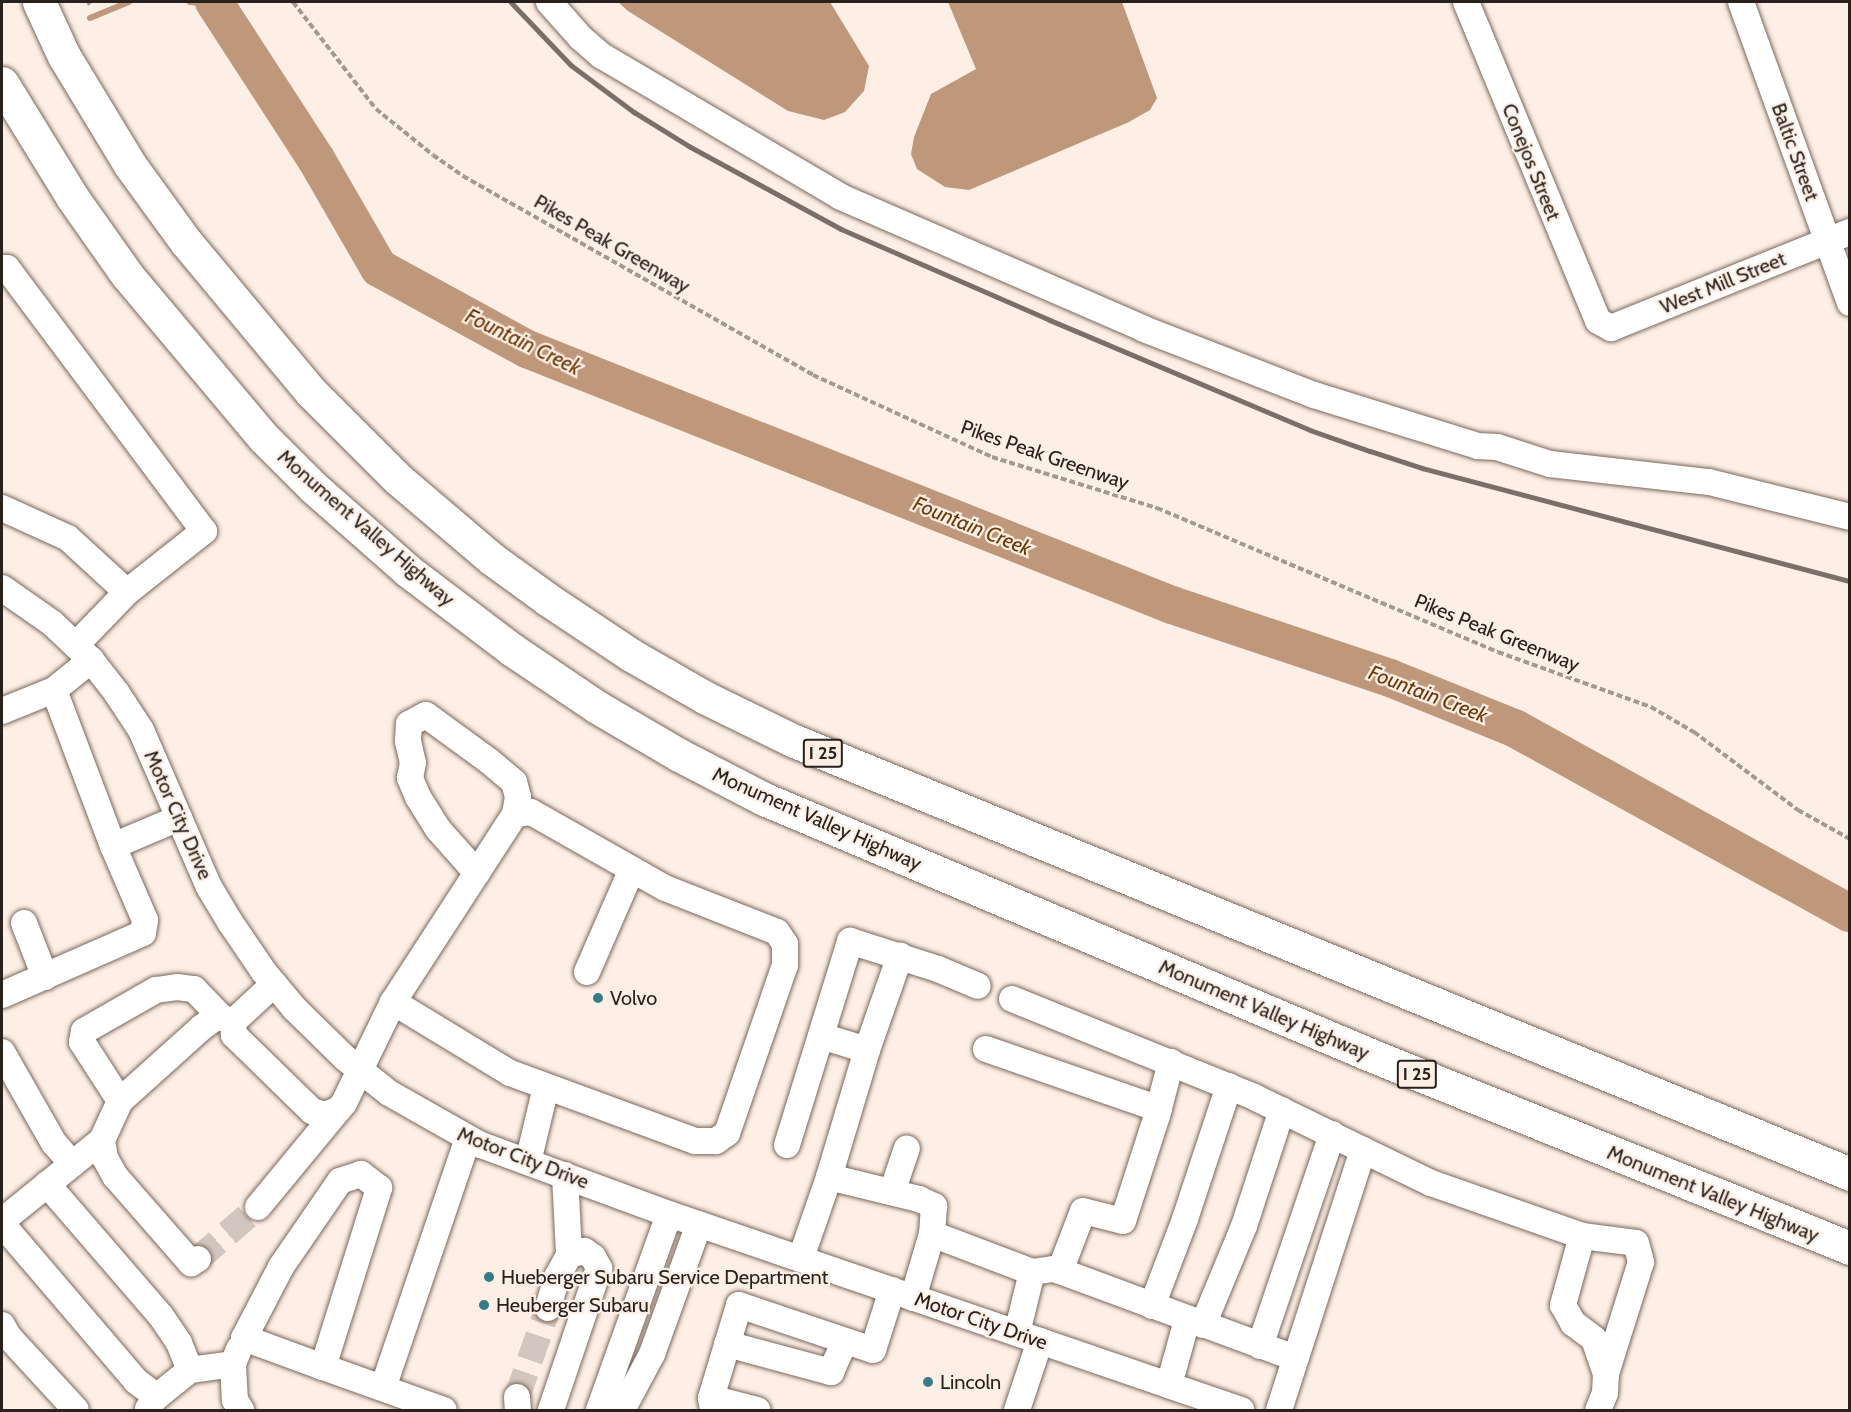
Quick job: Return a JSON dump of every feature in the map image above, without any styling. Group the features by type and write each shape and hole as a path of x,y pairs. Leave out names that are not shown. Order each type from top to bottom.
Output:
{"highway":[{"name":"I 25","path":"39,2 64,56 130,165 186,242 311,392 398,479 492,559 547,599 632,655 706,698 792,740 1850,1173"},
{"name":"Monument Valley Highway","path":"2,83 72,197 127,275 194,358 264,438 313,487 407,570 511,649 597,707 679,755 764,799 1373,1056 1850,1248"}],"street":[{"path":"549,2 581,38 602,56 841,197 1144,329 1314,395 1478,446 1497,447 1550,464 1709,482 1850,517"},
{"name":"Conejos Street","path":"1466,2 1598,321"},
{"name":"Baltic Street","path":"1742,2 1838,236 1850,303"},
{"name":"West Mill Street","path":"1598,321 1611,328 1838,236"},
{"path":"2,268 7,268 204,531 127,591 54,690 2,711"},
{"path":"2,508 68,538 127,591"},
{"name":"Motor City Drive","path":"2,588 52,623 83,653 141,730 209,887 230,922 274,984 295,1009 388,1093 468,1139 528,1162 669,1214 1169,1385 1195,1403 1241,1410"},
{"path":"2,995 144,933 145,920 113,846 54,690"},
{"path":"258,1207 344,1103 393,1002 477,873 515,814 518,797 514,782 426,715 408,724 408,741 413,763 410,778 438,829 477,873"},
{"path":"393,1002 510,1073 695,1141 716,1141 727,1133 785,964 785,944 777,932 665,888 531,812 515,814"},
{"path":"113,846 179,818"},
{"path":"587,972 632,869"},
{"path":"24,923 45,976"},
{"path":"787,1145 850,941 900,956 978,986"},
{"path":"801,1258 829,1177 867,1050 900,956"},
{"path":"233,1364 190,1370 152,1403 2,1222 102,1140 120,1101 208,1022 227,1020 274,984"},
{"path":"120,1101 82,1042 84,1031 156,990 177,987 194,989 227,1020 234,1035 312,1111 318,1115 325,1115 338,1110"},
{"path":"1012,999 1229,1086 1431,1183 1582,1236 1636,1243 1641,1262 1606,1374 1605,1393 1598,1410"},
{"path":"821,1036 867,1050"},
{"path":"986,1049 1159,1109"},
{"path":"2,1052 54,1143 72,1164"},
{"path":"1060,1271 1083,1211 1123,1221 1159,1109 1171,1062"},
{"path":"1152,1306 1185,1219 1229,1086"},
{"path":"528,1162 546,1087"},
{"path":"1169,1385 1195,1323 1244,1226 1282,1110"},
{"path":"1260,1346 1332,1134"},
{"path":"383,1388 468,1139"},
{"path":"102,1140 105,1158 115,1176 195,1261"},
{"path":"892,1192 907,1148"},
{"path":"1279,1410 1364,1150"},
{"path":"241,1410 235,1400 233,1364 244,1338 281,1267 340,1181 361,1174 379,1188 323,1367"},
{"path":"548,1308 557,1277 568,1255 565,1175"},
{"path":"757,1410 712,1404 739,1305 873,1350 932,1234 934,1206 892,1192 829,1177"},
{"path":"47,1184 160,1316 179,1343 190,1370"},
{"path":"599,1410 669,1214"},
{"path":"622,1410 652,1354 699,1224"},
{"path":"932,1234 1032,1272 1054,1269 1060,1271 1195,1323 1295,1358"},
{"path":"1582,1236 1563,1305 1573,1323 1594,1339 1606,1374"},
{"path":"551,1410 599,1268 593,1257 584,1251 568,1255"},
{"path":"1025,1408 1032,1272"},
{"path":"2,1325 8,1336 76,1410"},
{"path":"244,1338 444,1410"},
{"path":"727,1344 831,1372 844,1341"}],"path":[{"name":"Pikes Peak Greenway","path":"293,2 376,109 433,155 463,176 813,375 992,457 1157,508 1498,652 1651,708 1694,732 1798,810 1850,839"}],"shaded area":[{"path":"618,2 830,2 869,66 864,91 845,112 824,120 788,111 628,11"},
{"path":"948,2 1122,2 1157,98 1150,110 1129,122 969,190 945,187 917,169 911,154 914,137 931,94 976,69"}],"waterway":[{"path":"90,18 129,2"},
{"path":"190,2 214,4"},
{"name":"Fountain Creek","path":"214,2 316,159 379,268 527,349 1172,605 1390,678 1516,729 1850,913"}],"tunnel":[{"path":"198,1259 258,1207"},
{"path":"517,1397 548,1308"}],"railway":[{"path":"511,2 571,65 634,112 689,146 841,229 1050,320 1310,430 1422,468 1850,581"}],"place":[{"name":"Volvo","path":"598,998"},
{"name":"Hueberger Subaru Service Department","path":"489,1277"},
{"name":"Heuberger Subaru","path":"484,1305"},
{"name":"Lincoln","path":"928,1382"}]}
